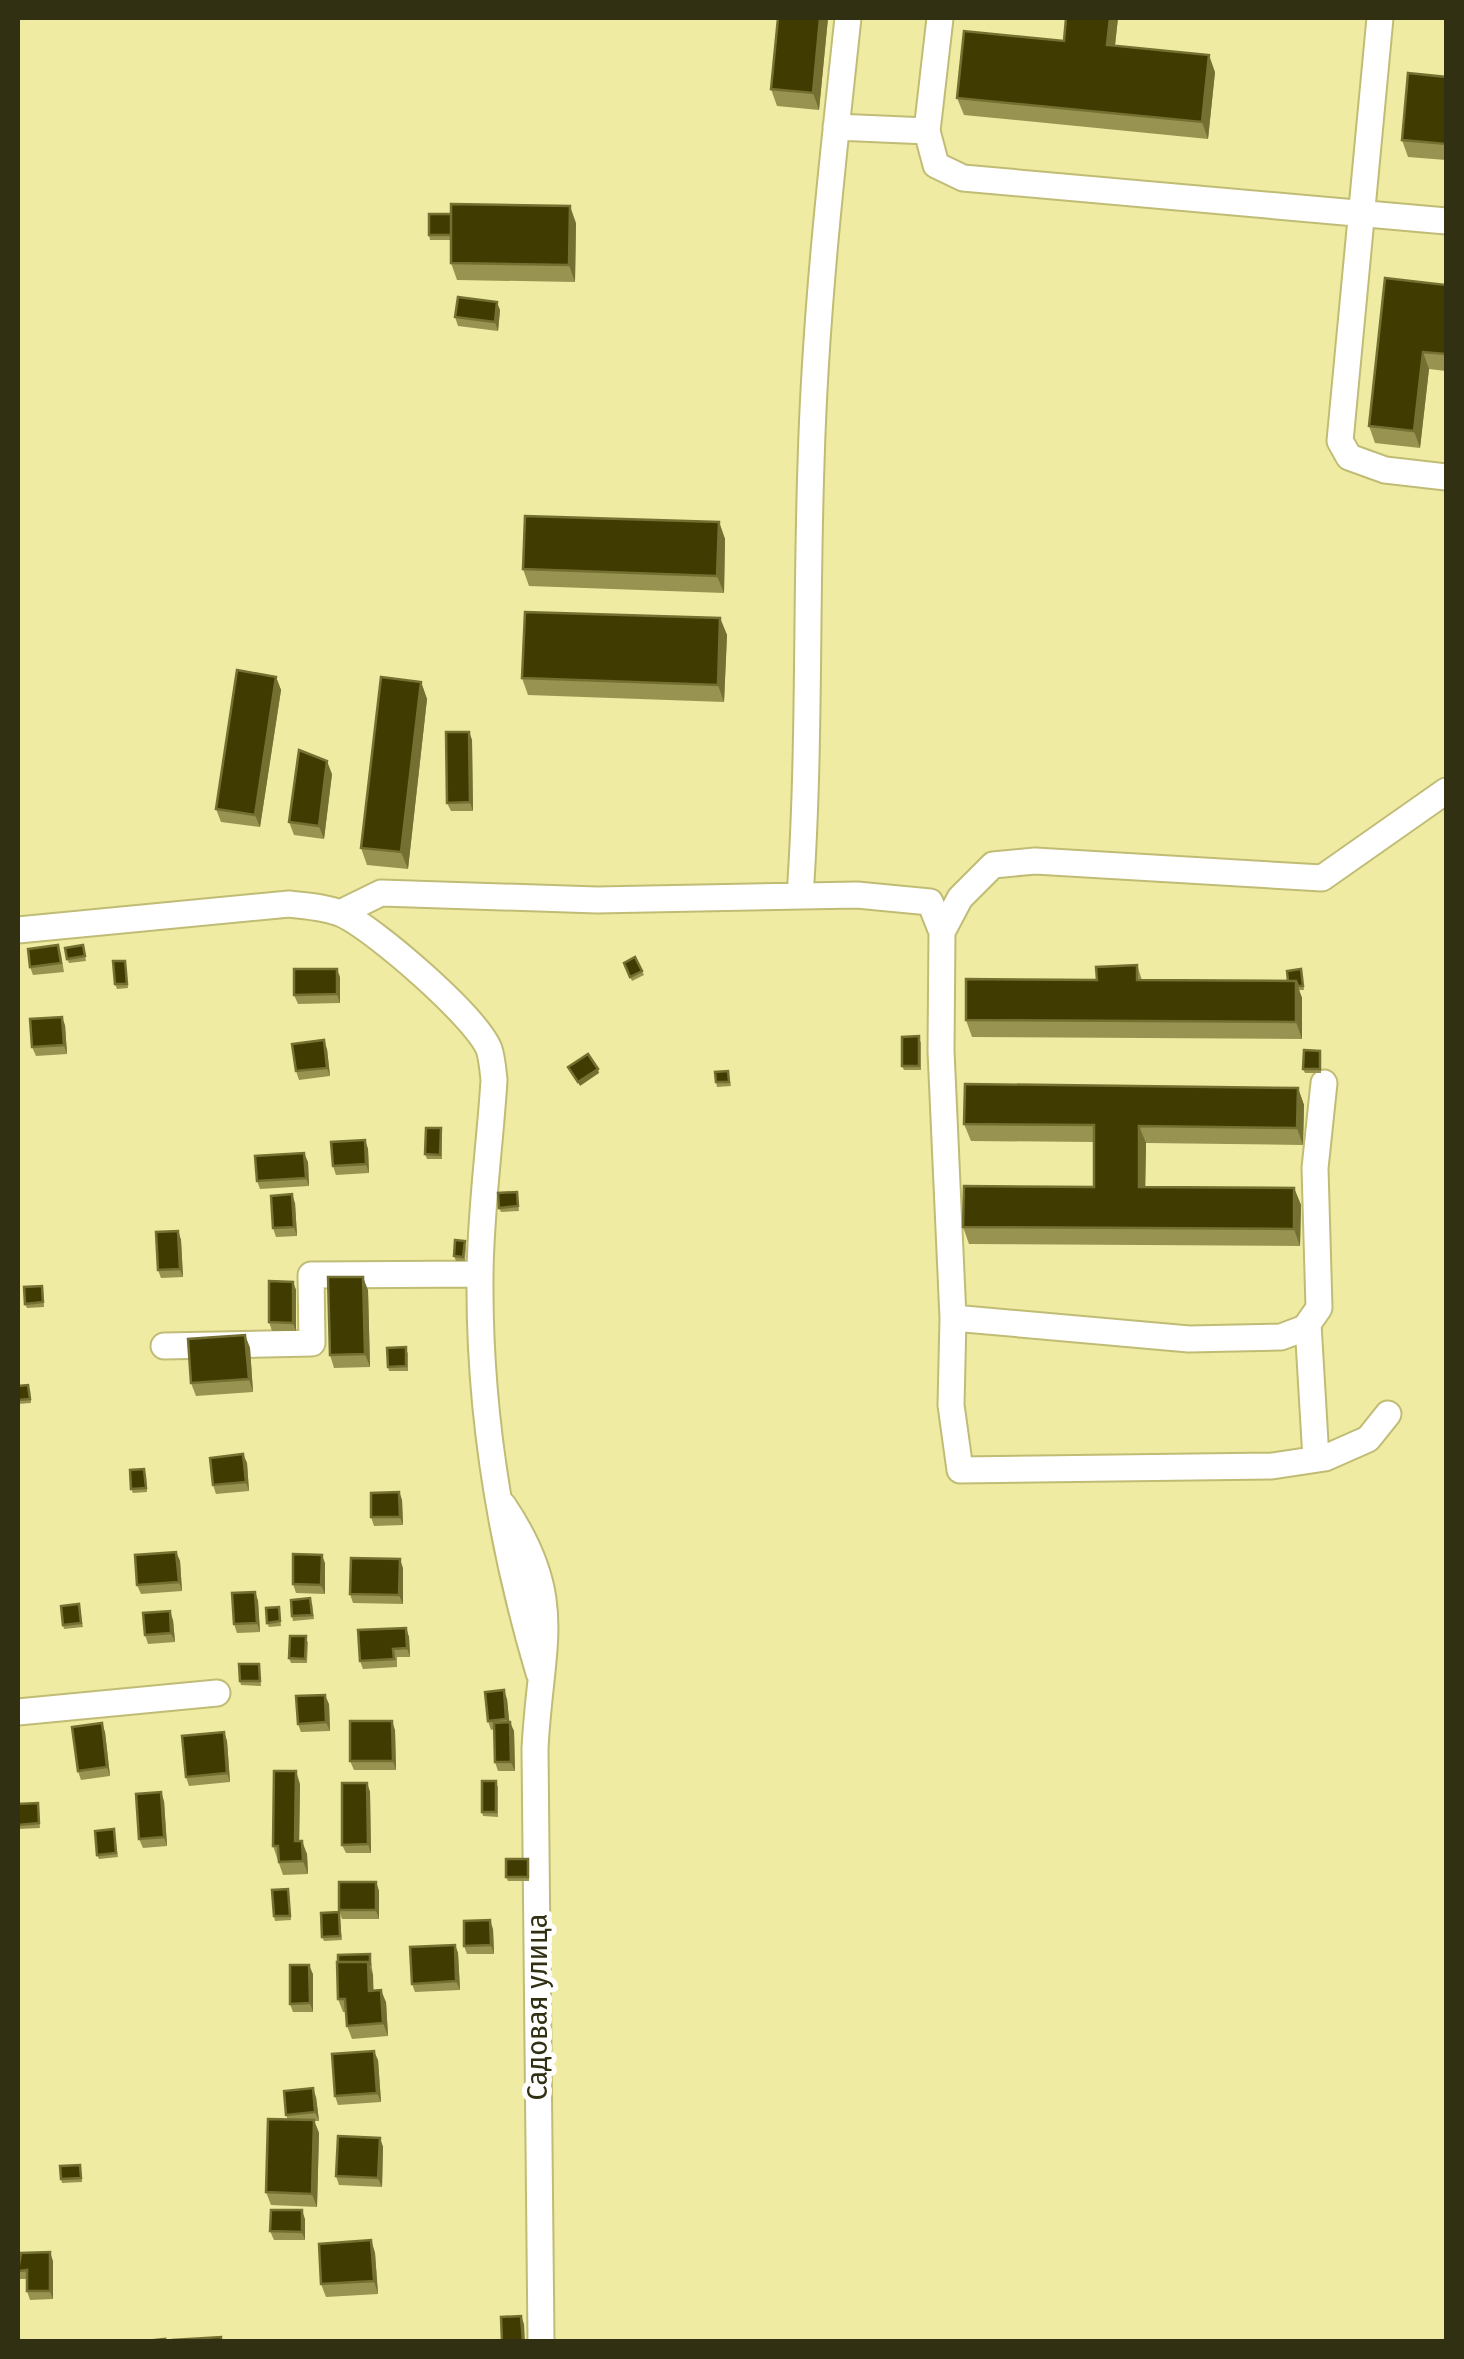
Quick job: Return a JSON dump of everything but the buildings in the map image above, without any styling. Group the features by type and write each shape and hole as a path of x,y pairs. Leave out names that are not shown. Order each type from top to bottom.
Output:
{"street":[{"path":"800,896 806,815 811,460 848,18"},
{"path":"940,18 927,131 936,165 963,178 1446,221"},
{"path":"1380,18 1340,442 1349,458 1384,470 1446,477"},
{"path":"836,127 927,131"},
{"path":"942,932 960,898 993,864 1190,868 1300,880 1322,878 1446,791"},
{"path":"18,930 289,904 340,913 381,894 597,900 857,895 930,902 942,932 941,1051 953,1318 950,1405 960,1470 1194,1470 1316,1460 1368,1439 1388,1414"},
{"name":"Садовая улица","path":"340,913 365,928 474,1026 489,1049 494,1080 480,1274 480,1347 512,1581 538,1673 535,1769 541,2342"},
{"path":"953,1318 1190,1339 1281,1337 1308,1324 1320,1308 1315,1168 1324,1083"},
{"path":"164,1346 312,1343 311,1276 480,1274"},
{"path":"1308,1324 1316,1460"},
{"path":"18,1712 217,1693"}]}
